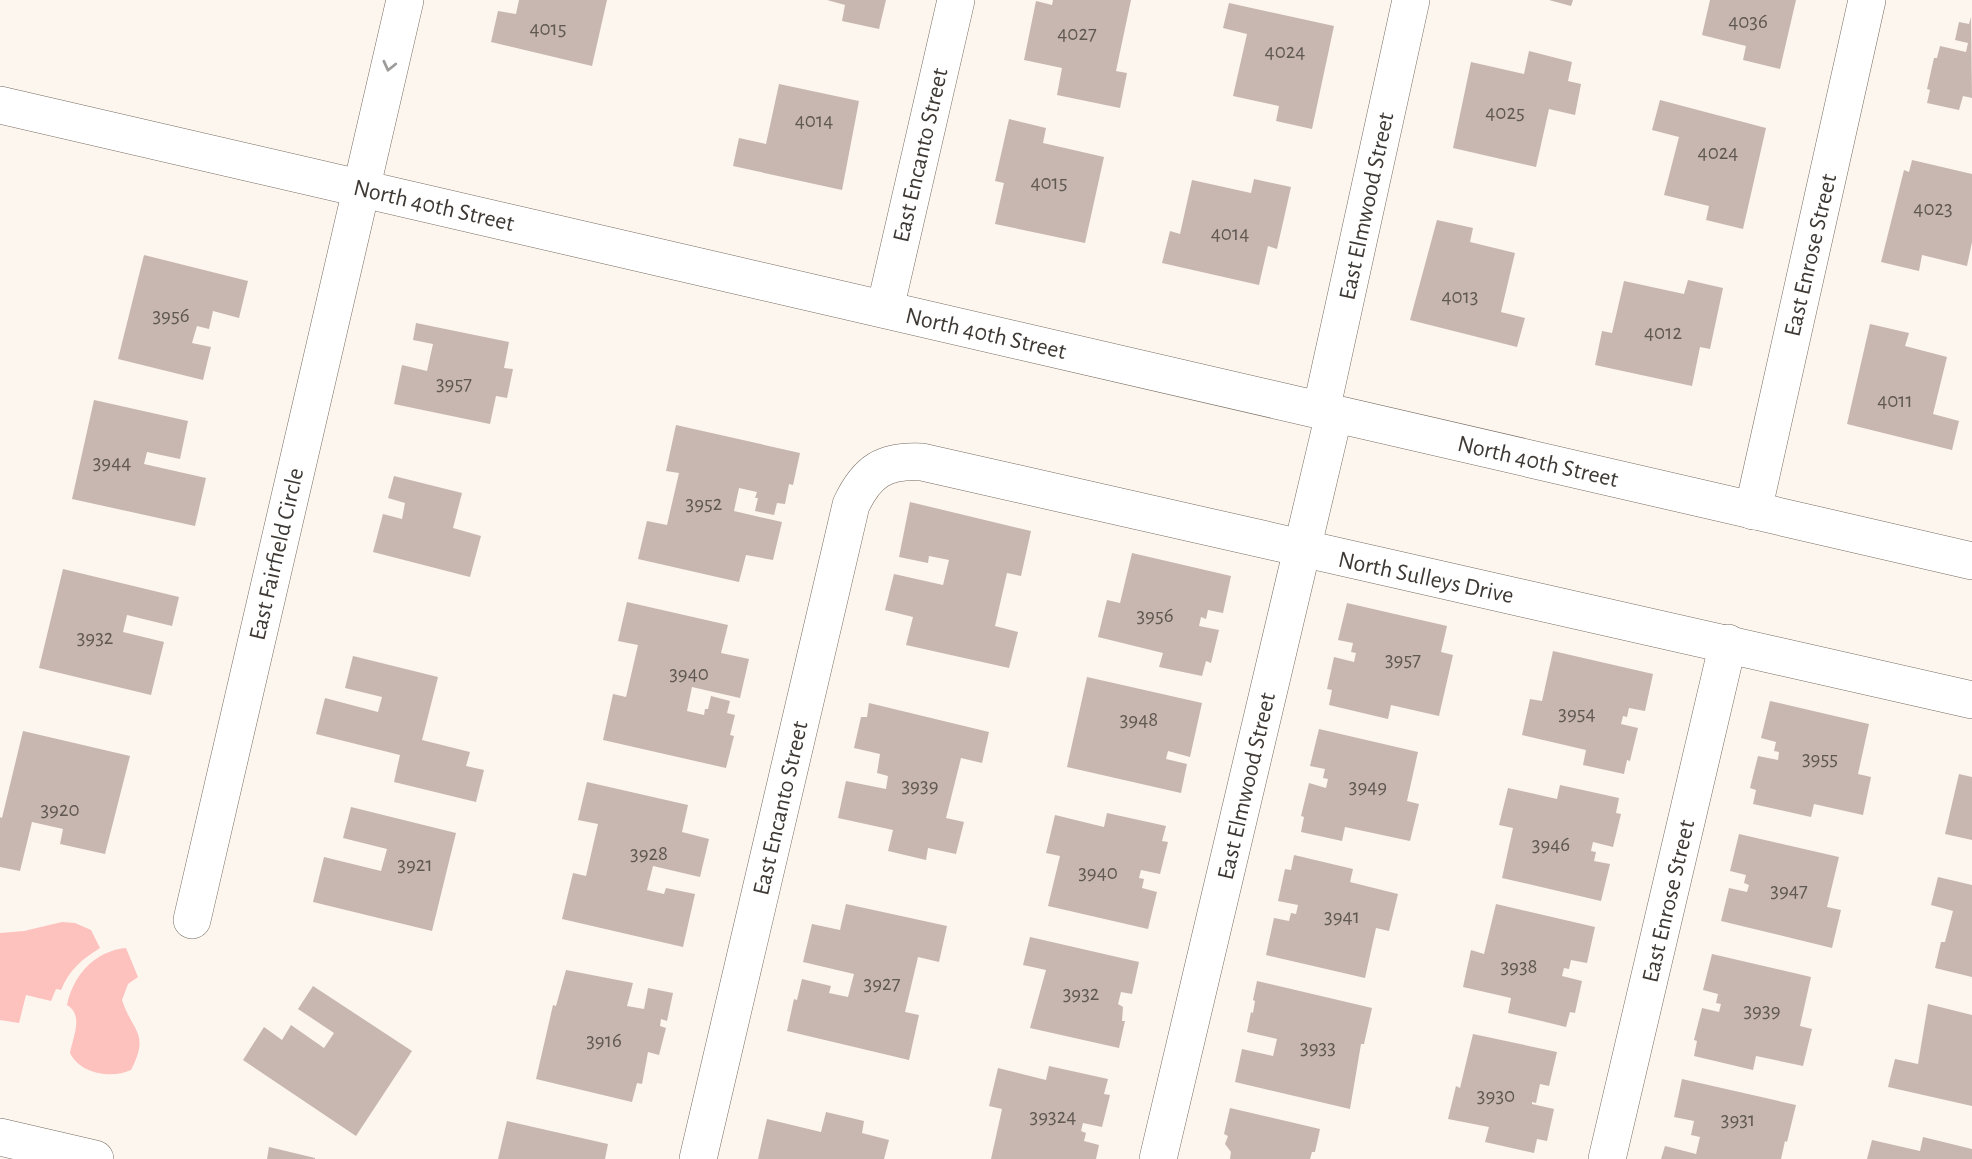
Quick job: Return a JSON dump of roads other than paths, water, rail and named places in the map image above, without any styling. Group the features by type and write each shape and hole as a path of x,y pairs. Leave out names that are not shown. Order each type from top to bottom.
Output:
{"street":[{"name":"East Fairfield Circle","path":"192,920 405,0"},
{"name":"East Encanto Street","path":"885,309 956,0"},
{"name":"East Elmwood Street","path":"1158,1159 1301,550 1411,0"},
{"name":"East Enrose Street","path":"1753,510 1867,0"},
{"name":"North 40th Street","path":"0,104 1972,561"},
{"name":"North Sulleys Drive","path":"881,467 895,462 922,462 1972,700"},
{"name":"East Encanto Street","path":"698,1159 851,505 857,492 881,467"},
{"name":"East Enrose Street","path":"1607,1159 1728,643"},
{"path":"0,1137 95,1159"}]}
